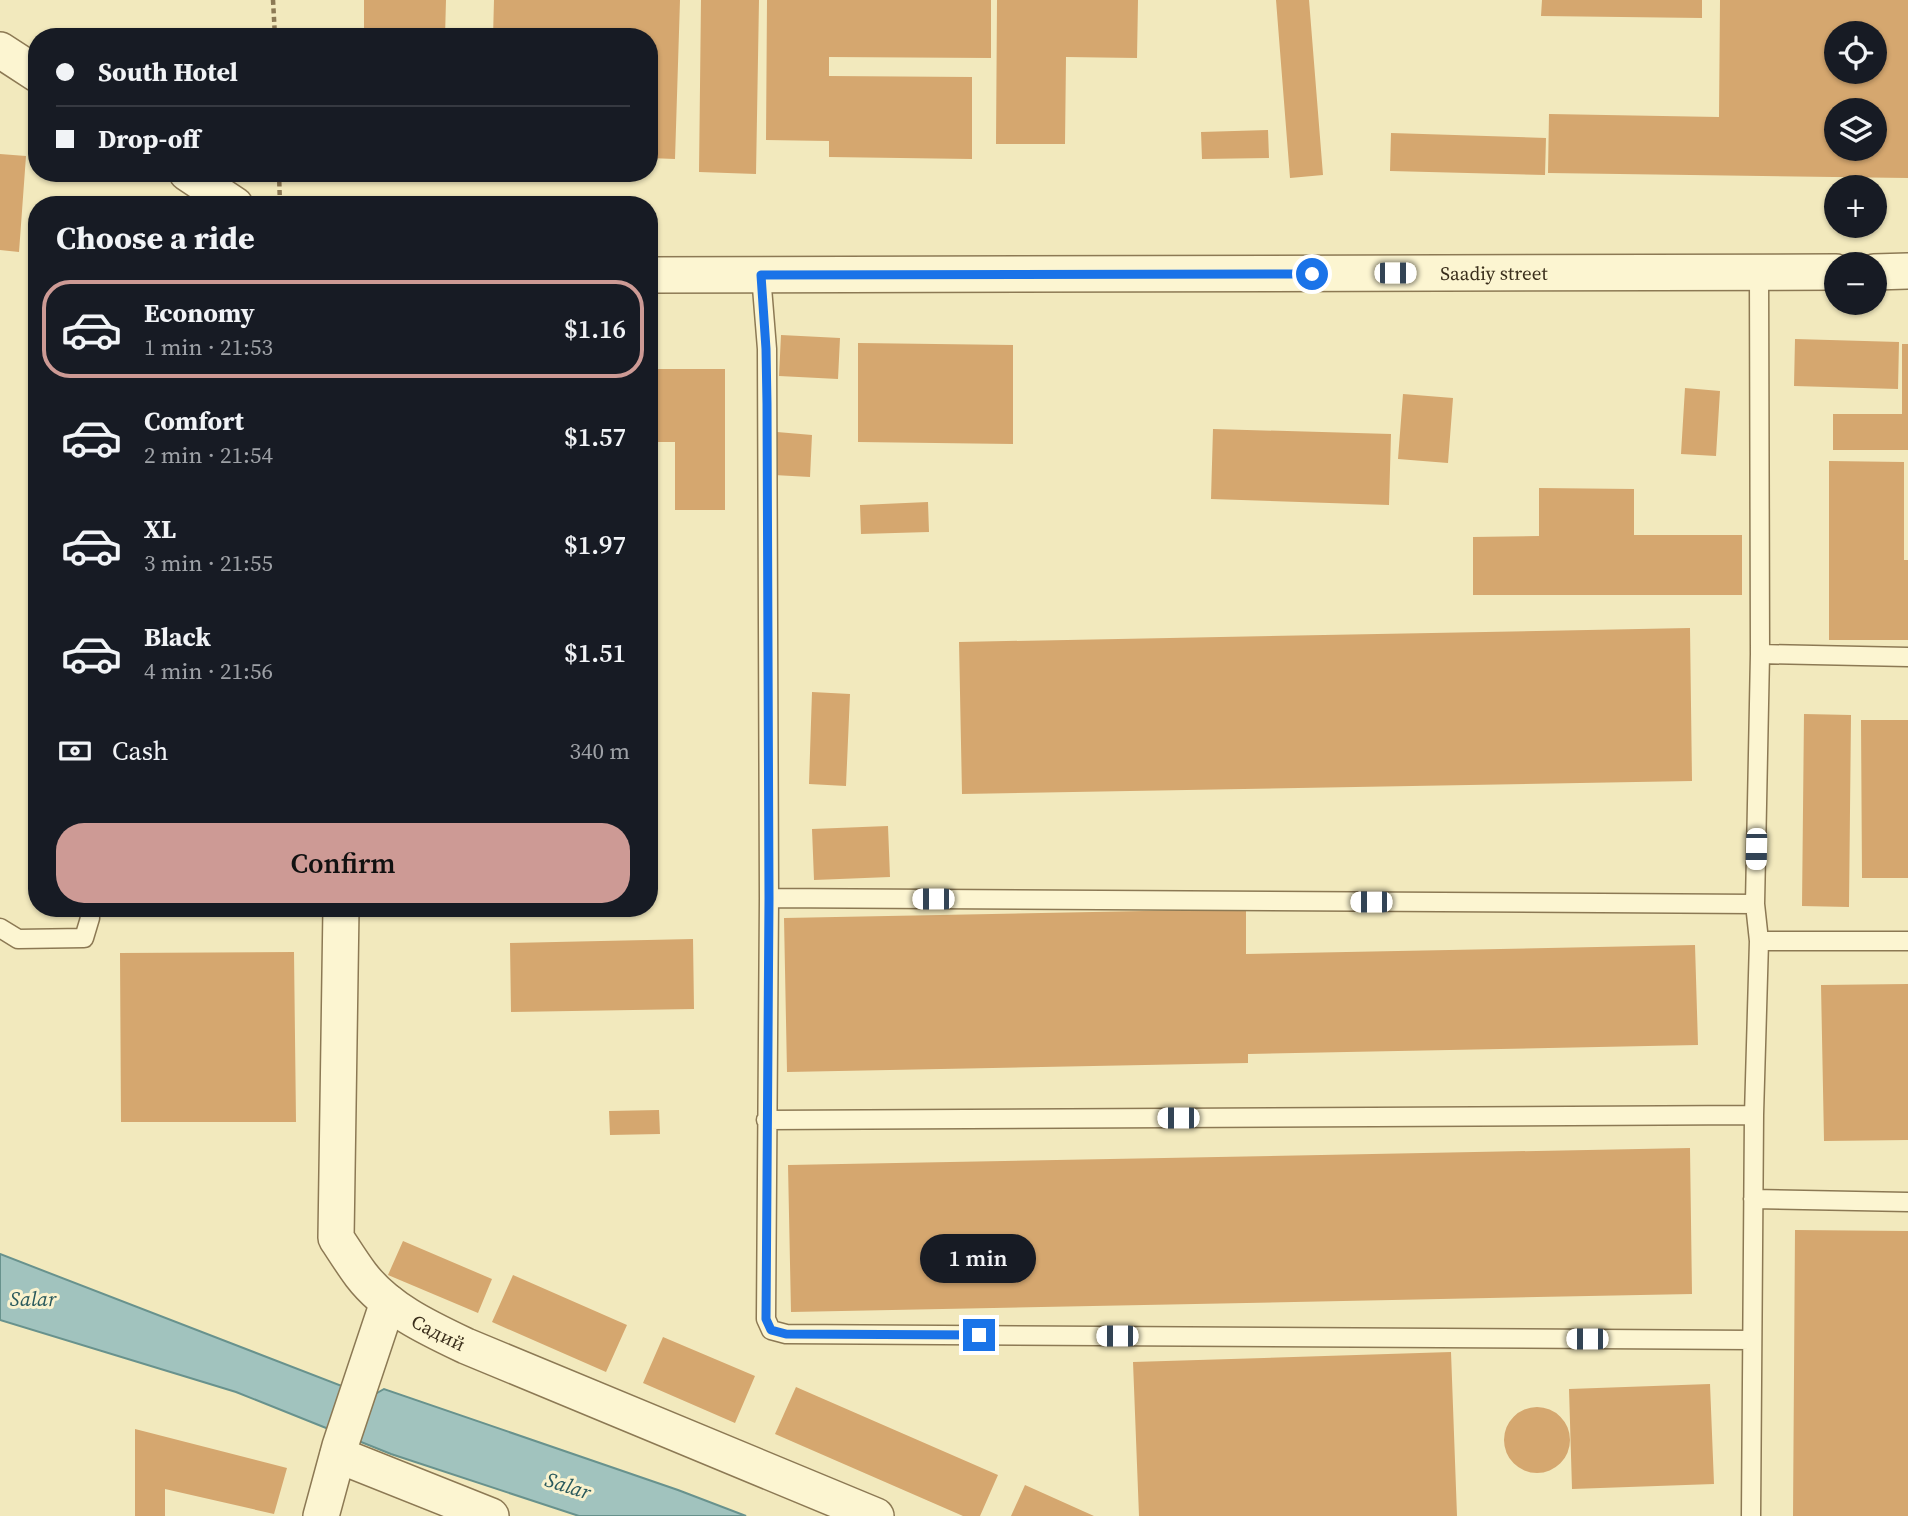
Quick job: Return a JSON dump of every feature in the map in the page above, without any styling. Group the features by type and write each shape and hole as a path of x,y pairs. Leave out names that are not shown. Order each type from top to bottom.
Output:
{"street":[{"path":"0,50 28,68"},
{"path":"200,182 221,196"},
{"path":"1887,272 1908,271"},
{"name":"Saadiy street","path":"658,275 1824,272"},
{"name":"Садий","path":"341,917 336,1238 362,1276 388,1302 428,1328 466,1346 876,1516"},
{"path":"321,1516 388,1302"},
{"path":"340,1450 491,1516"}],"lane":[{"path":"1751,1516 1754,1115 1759,941 1755,904 1760,654 1759,272"},
{"path":"761,275 767,363 769,898 766,1319 771,1330 786,1334 1752,1340"},
{"path":"1760,654 1908,657"},
{"path":"769,898 1755,904"},
{"path":"0,928 18,939 84,938 90,917"},
{"path":"1759,941 1908,941"},
{"path":"766,1120 1754,1115"},
{"path":"1753,1199 1908,1202"}],"path":[{"path":"273,0 275,28"}],"water":[{"name":"Salar","path":"0,1254 370,1397 384,1389 746,1516 579,1516 391,1454 236,1392 0,1320"}],"building":[{"path":"364,0 446,0 445,28 364,28"},
{"path":"494,0 680,0 675,159 658,158 658,28 493,28"},
{"path":"701,0 759,0 756,174 699,172"},
{"path":"767,0 991,0 991,58 829,57 829,76 972,77 972,159 829,157 829,141 766,140"},
{"path":"997,0 1138,0 1137,58 1066,57 1065,144 996,144"},
{"path":"1276,0 1309,0 1323,175 1290,178"},
{"path":"1542,0 1702,0 1702,18 1541,16"},
{"path":"1720,0 1908,0 1908,178 1887,178 1887,175 1824,177 1548,173 1549,114 1719,117"},
{"path":"1268,130 1269,158 1202,159 1201,132"},
{"path":"1391,133 1546,138 1545,175 1390,171"},
{"path":"0,154 26,156 19,252 0,250"},
{"path":"781,335 840,338 838,379 779,376"},
{"path":"1795,339 1899,342 1898,389 1794,386"},
{"path":"858,343 1013,345 1013,444 858,442"},
{"path":"1902,344 1908,344 1908,450 1833,450 1833,414 1902,414"},
{"path":"658,369 725,369 725,510 675,510 675,442 658,442"},
{"path":"1685,388 1720,391 1716,456 1681,454"},
{"path":"1403,394 1453,398 1448,463 1398,459"},
{"path":"1213,429 1391,434 1389,505 1211,499"},
{"path":"777,432 812,435 810,477 774,475"},
{"path":"1829,461 1904,462 1904,560 1908,560 1908,640 1829,640"},
{"path":"1539,488 1634,489 1634,535 1742,535 1742,595 1473,595 1473,537 1539,536"},
{"path":"928,502 929,532 861,534 860,505"},
{"path":"1690,628 1692,781 962,794 959,642"},
{"path":"812,692 850,694 846,786 809,784"},
{"path":"1804,714 1851,715 1849,907 1802,906"},
{"path":"1861,720 1908,720 1908,878 1862,878"},
{"path":"888,826 890,877 814,880 812,829"},
{"path":"1246,909 1246,954 1695,945 1698,1045 1248,1054 1248,1063 787,1072 784,918"},
{"path":"693,939 694,1009 511,1012 510,943"},
{"path":"294,952 296,1122 121,1122 120,953"},
{"path":"1908,984 1908,1140 1824,1141 1821,985"},
{"path":"659,1110 660,1134 610,1135 609,1111"},
{"path":"1690,1148 1692,1294 791,1312 788,1165"},
{"path":"1795,1230 1908,1231 1908,1516 1793,1516"},
{"path":"403,1241 492,1279 478,1313 388,1275"},
{"path":"513,1275 627,1325 606,1372 492,1322"},
{"path":"663,1337 755,1376 735,1423 643,1383"},
{"path":"1451,1352 1457,1516 1139,1516 1133,1362"},
{"path":"1710,1384 1714,1484 1572,1489 1569,1389"},
{"path":"796,1387 998,1475 980,1516 963,1516 775,1434"},
{"path":"1537,1407 1550,1409 1560,1417 1568,1427 1568,1453 1560,1463 1550,1471 1537,1473 1524,1471 1514,1463 1506,1453 1504,1440 1506,1427 1514,1417 1524,1409"},
{"path":"135,1429 287,1468 274,1514 165,1489 165,1516 135,1516"},
{"path":"1025,1485 1094,1516 1011,1516"}],"route":[{"path":"979,1335 786,1334 771,1330 766,1319 769,898 767,404 761,275 1312,274"}]}
